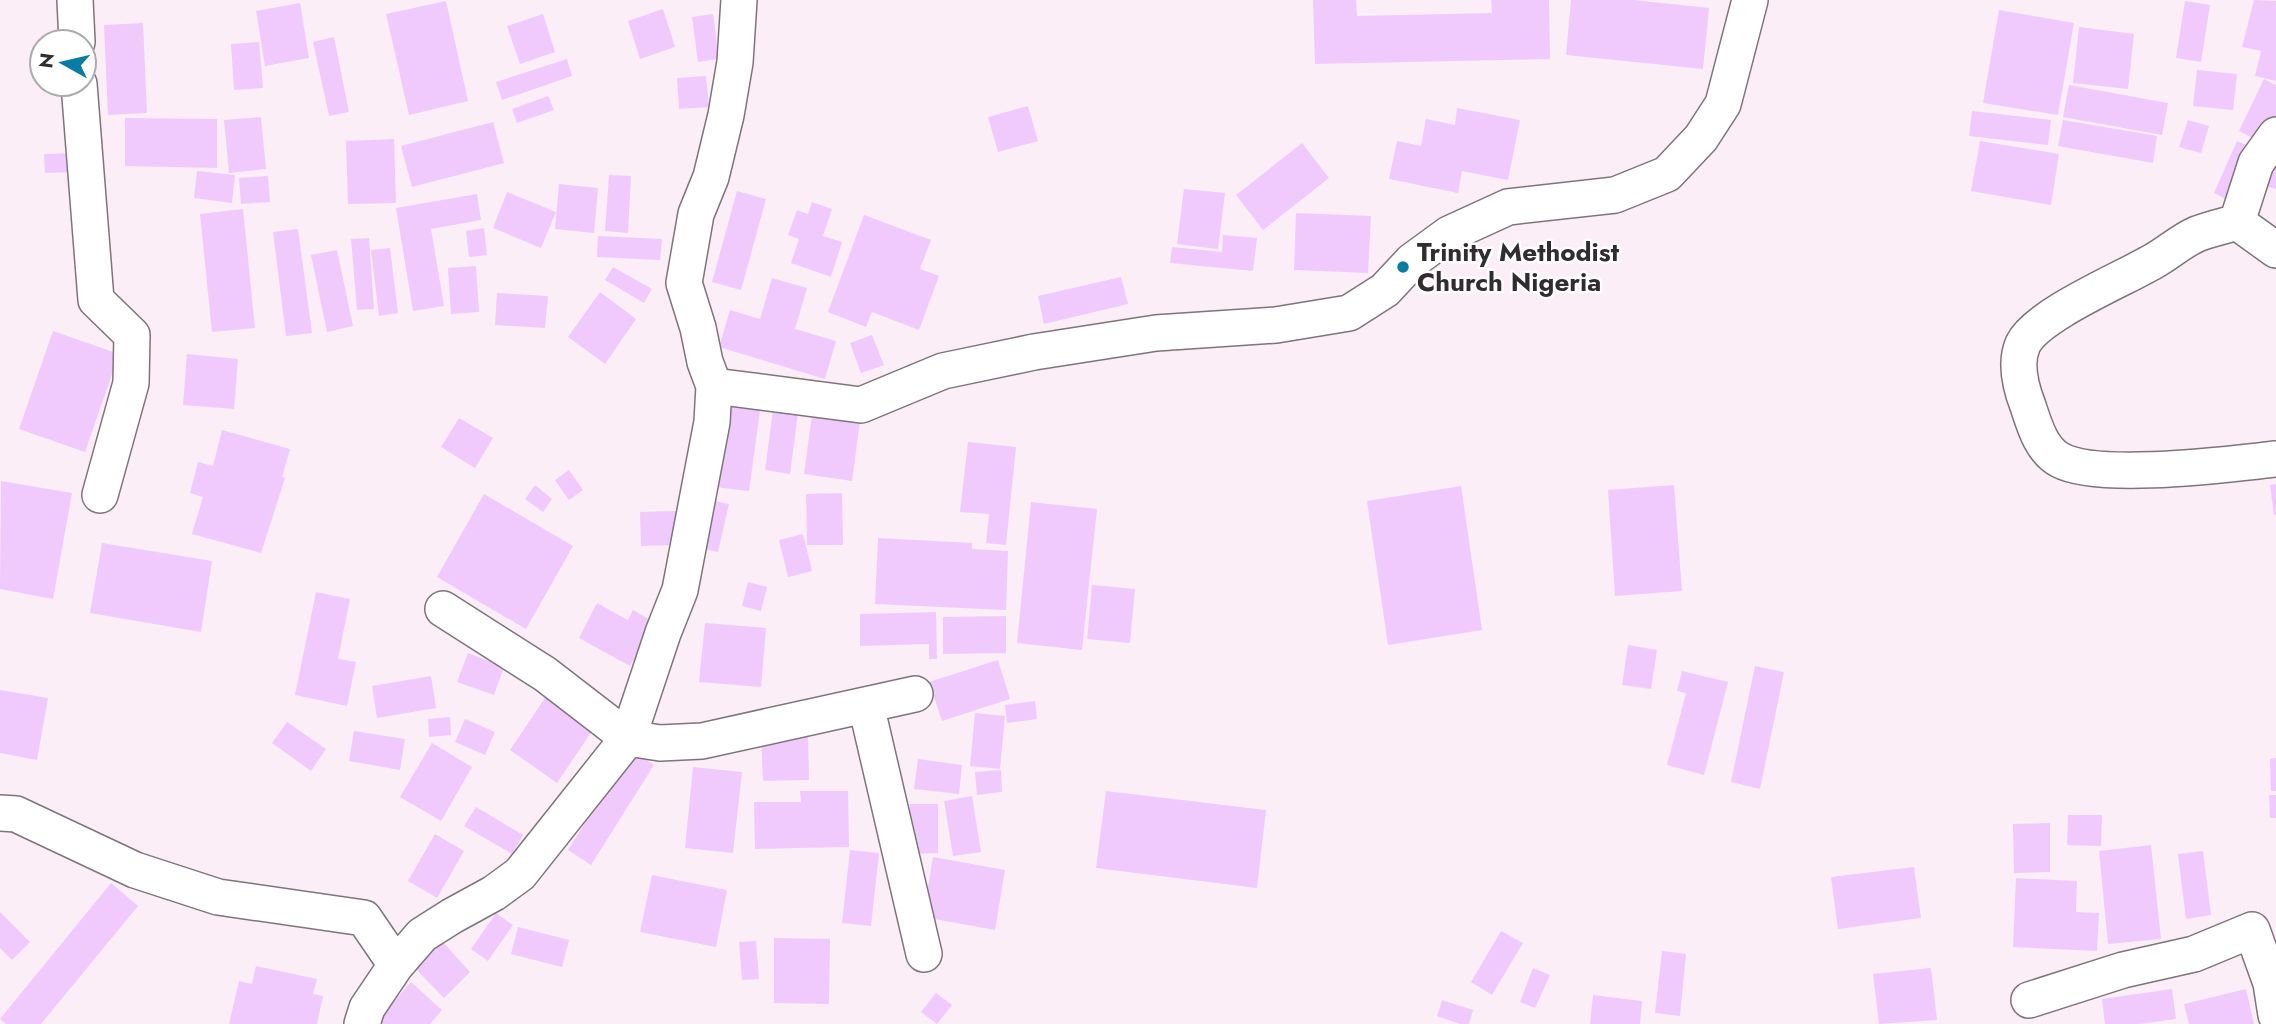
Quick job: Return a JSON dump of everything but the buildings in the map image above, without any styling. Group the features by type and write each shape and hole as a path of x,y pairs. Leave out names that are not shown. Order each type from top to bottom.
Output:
{"street":[{"path":"75,0 76,28"},
{"path":"362,1024 367,1007 396,965 422,935 494,893 520,874 628,738 680,590 712,422 715,386 705,362 684,283 696,214 711,177 726,115 735,62 739,0"},
{"path":"715,386 861,405 943,371 1034,352 1156,333 1276,325 1349,313 1385,290 1412,261 1449,234 1508,207 1615,195 1667,174 1701,138 1723,104 1750,0"},
{"path":"80,98 96,300 132,335 131,383 100,495"},
{"path":"2237,222 2256,163 2276,135"},
{"path":"2237,222 2276,250"},
{"path":"2237,222 2194,235 2153,262 2056,314 2036,328 2023,344 2018,369 2023,394 2040,438 2058,459 2083,467 2121,470 2276,459"},
{"path":"443,609 545,674 628,738 660,743 702,741 915,694"},
{"path":"866,705 924,954"},
{"path":"0,813 16,814 135,870 218,897 364,918 396,965"},
{"path":"2029,1000 2123,970 2194,954 2264,928 2276,1015"}],"place":[{"name":"Trinity Methodist Church Nigeria","path":"1403,267"}]}
